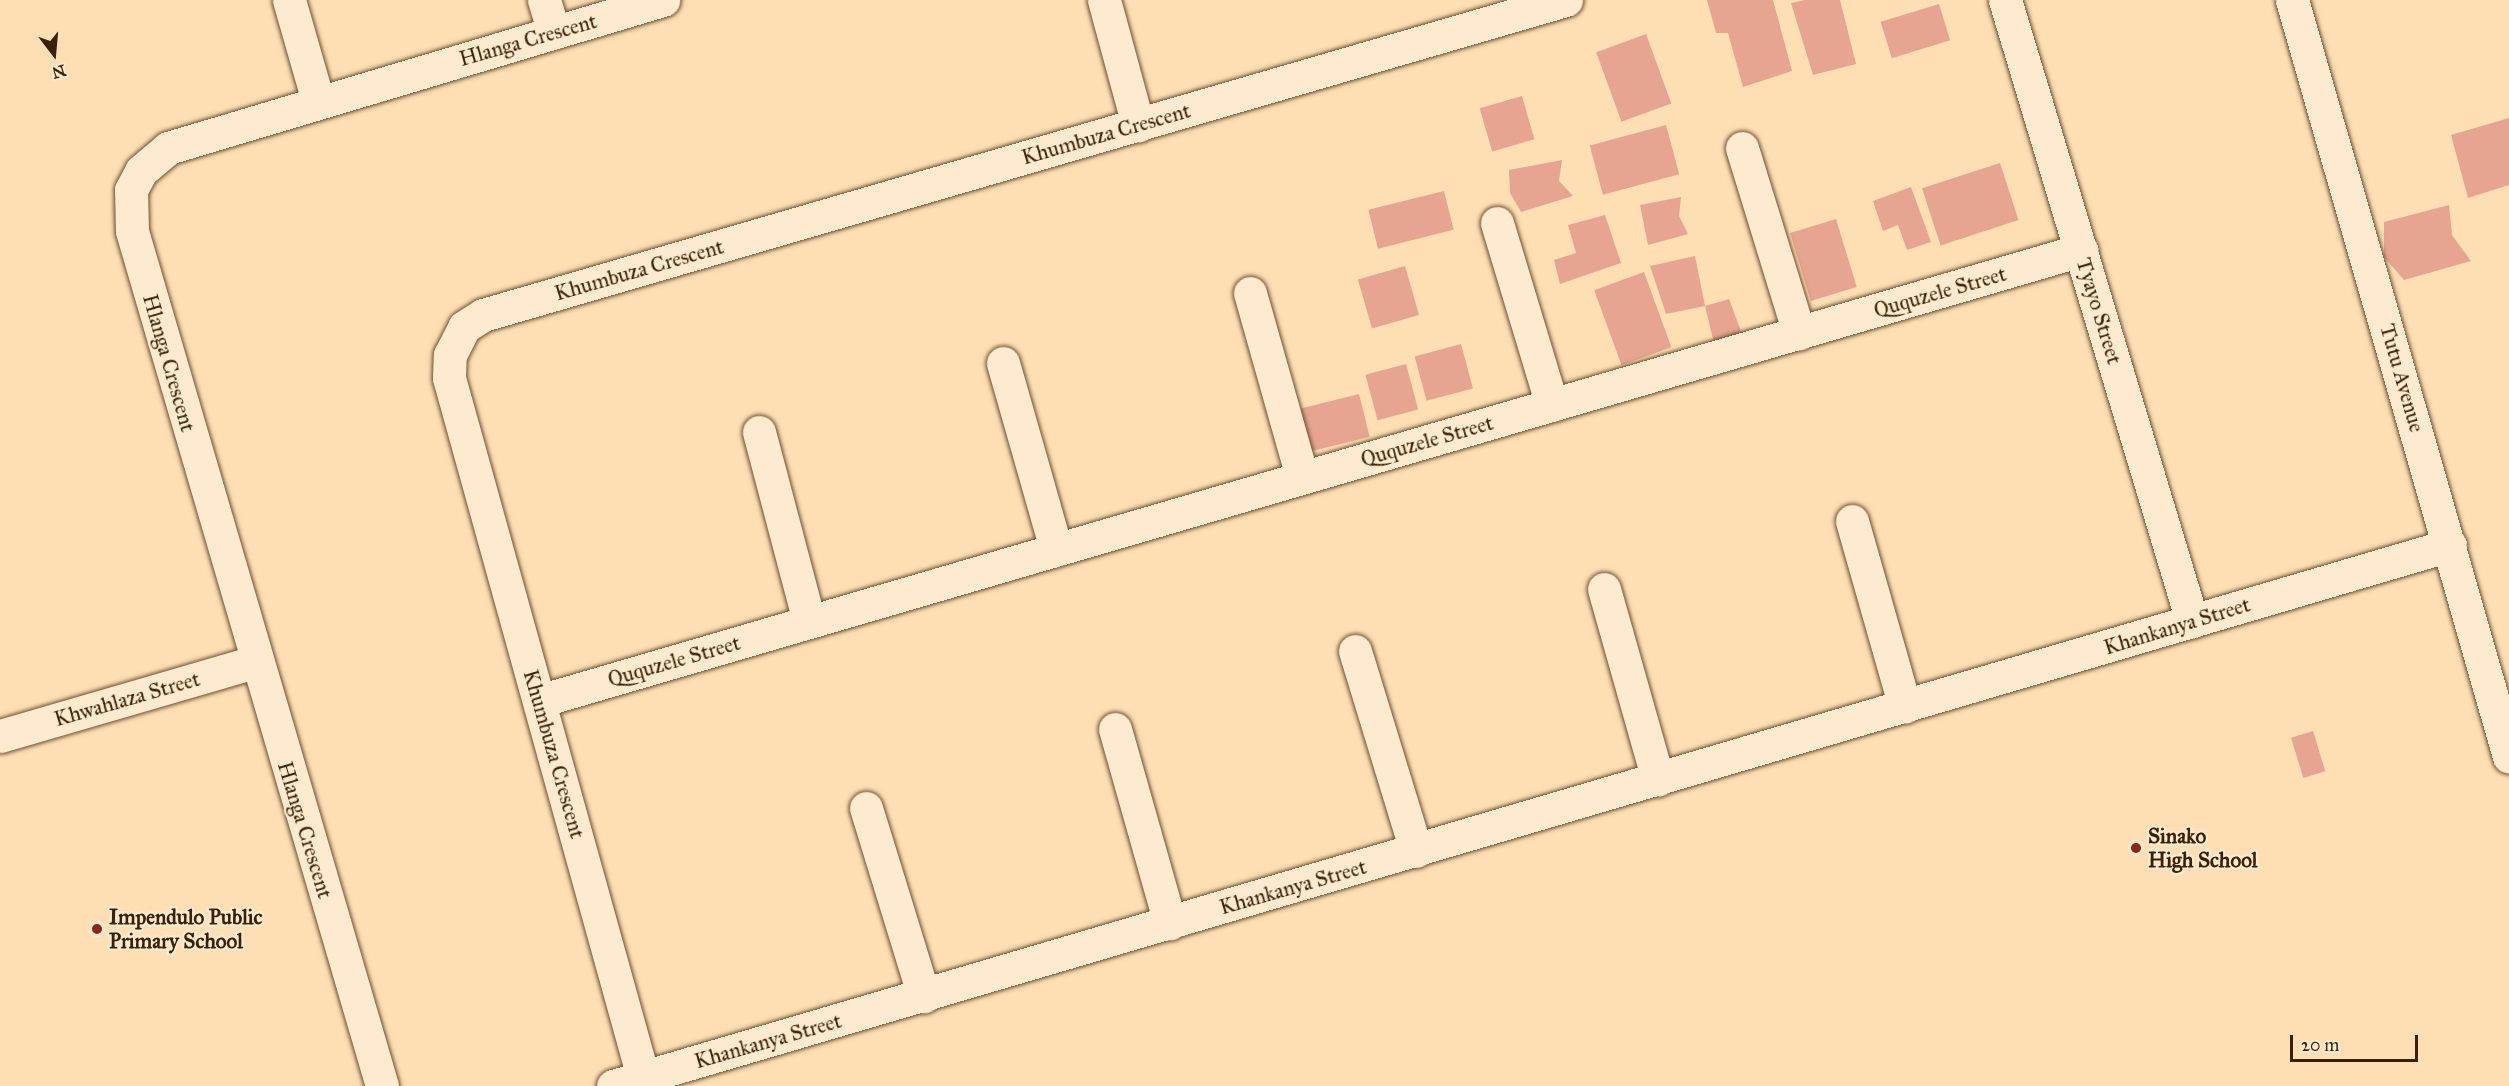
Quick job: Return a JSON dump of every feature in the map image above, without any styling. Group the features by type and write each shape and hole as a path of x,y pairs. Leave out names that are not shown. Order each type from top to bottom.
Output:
{"street":[{"path":"289,0 318,101"},
{"path":"544,0 554,33"},
{"name":"Hlanga Crescent","path":"382,1086 254,662 132,231 131,190 147,164 168,148 318,101 663,0"},
{"path":"1104,0 1138,125"},
{"name":"Khumbuza Crescent","path":"643,1077 449,378 450,355 464,327 483,315 1566,0"},
{"name":"Tyayo Street","path":"2005,0 2192,621"},
{"name":"Tutu Avenue","path":"2292,0 2509,757"},
{"path":"1742,148 1799,333"},
{"path":"1497,223 1552,405"},
{"name":"Ququzele Street","path":"538,701 2081,250"},
{"path":"1250,293 1302,477"},
{"path":"1003,363 1056,549"},
{"path":"759,432 809,621"},
{"path":"1852,522 1905,707"},
{"name":"Khankanya Street","path":"613,1086 2450,545"},
{"path":"1604,589 1658,780"},
{"path":"1355,651 1416,851"},
{"name":"Khwahlaza Street","path":"0,736 254,662"},
{"path":"1115,729 1170,923"},
{"path":"866,808 924,996"}],"building":[{"path":"1707,0 1773,0 1792,71 1743,87 1728,33 1716,33"},
{"path":"1805,0 1840,0 1856,64 1813,75 1791,3"},
{"path":"1939,4 1950,40 1892,58 1881,22"},
{"path":"1646,34 1671,104 1622,122 1596,52"},
{"path":"1522,96 1534,139 1492,151 1480,108"},
{"path":"2509,118 2509,185 2468,198 2451,135"},
{"path":"1666,125 1679,174 1603,195 1590,145"},
{"path":"1562,160 1559,181 1573,196 1521,212 1510,193 1509,170"},
{"path":"2000,163 2019,220 1941,245 1922,188"},
{"path":"1911,187 1931,242 1907,250 1898,225 1883,231 1873,201"},
{"path":"1444,191 1454,230 1378,249 1368,210"},
{"path":"1681,197 1679,216 1688,234 1648,245 1640,205"},
{"path":"2449,205 2452,235 2471,261 2404,280 2384,257 2384,222"},
{"path":"1605,215 1621,263 1560,284 1554,260 1576,253 1568,225"},
{"path":"1836,219 1857,287 1811,301 1790,233"},
{"path":"1695,256 1705,306 1666,314 1650,266"},
{"path":"1405,266 1419,315 1372,329 1358,280"},
{"path":"1644,272 1671,347 1622,365 1594,290"},
{"path":"1729,299 1742,334 1714,343 1705,306"},
{"path":"1461,344 1473,388 1427,401 1415,356"},
{"path":"1406,364 1418,409 1378,420 1365,375"},
{"path":"1359,394 1370,437 1310,451 1300,409"},
{"path":"2313,731 2325,771 2303,778 2291,738"}],"place":[{"name":"Sinako High School","path":"2136,848"},
{"name":"Impendulo Public Primary School","path":"97,929"}]}
